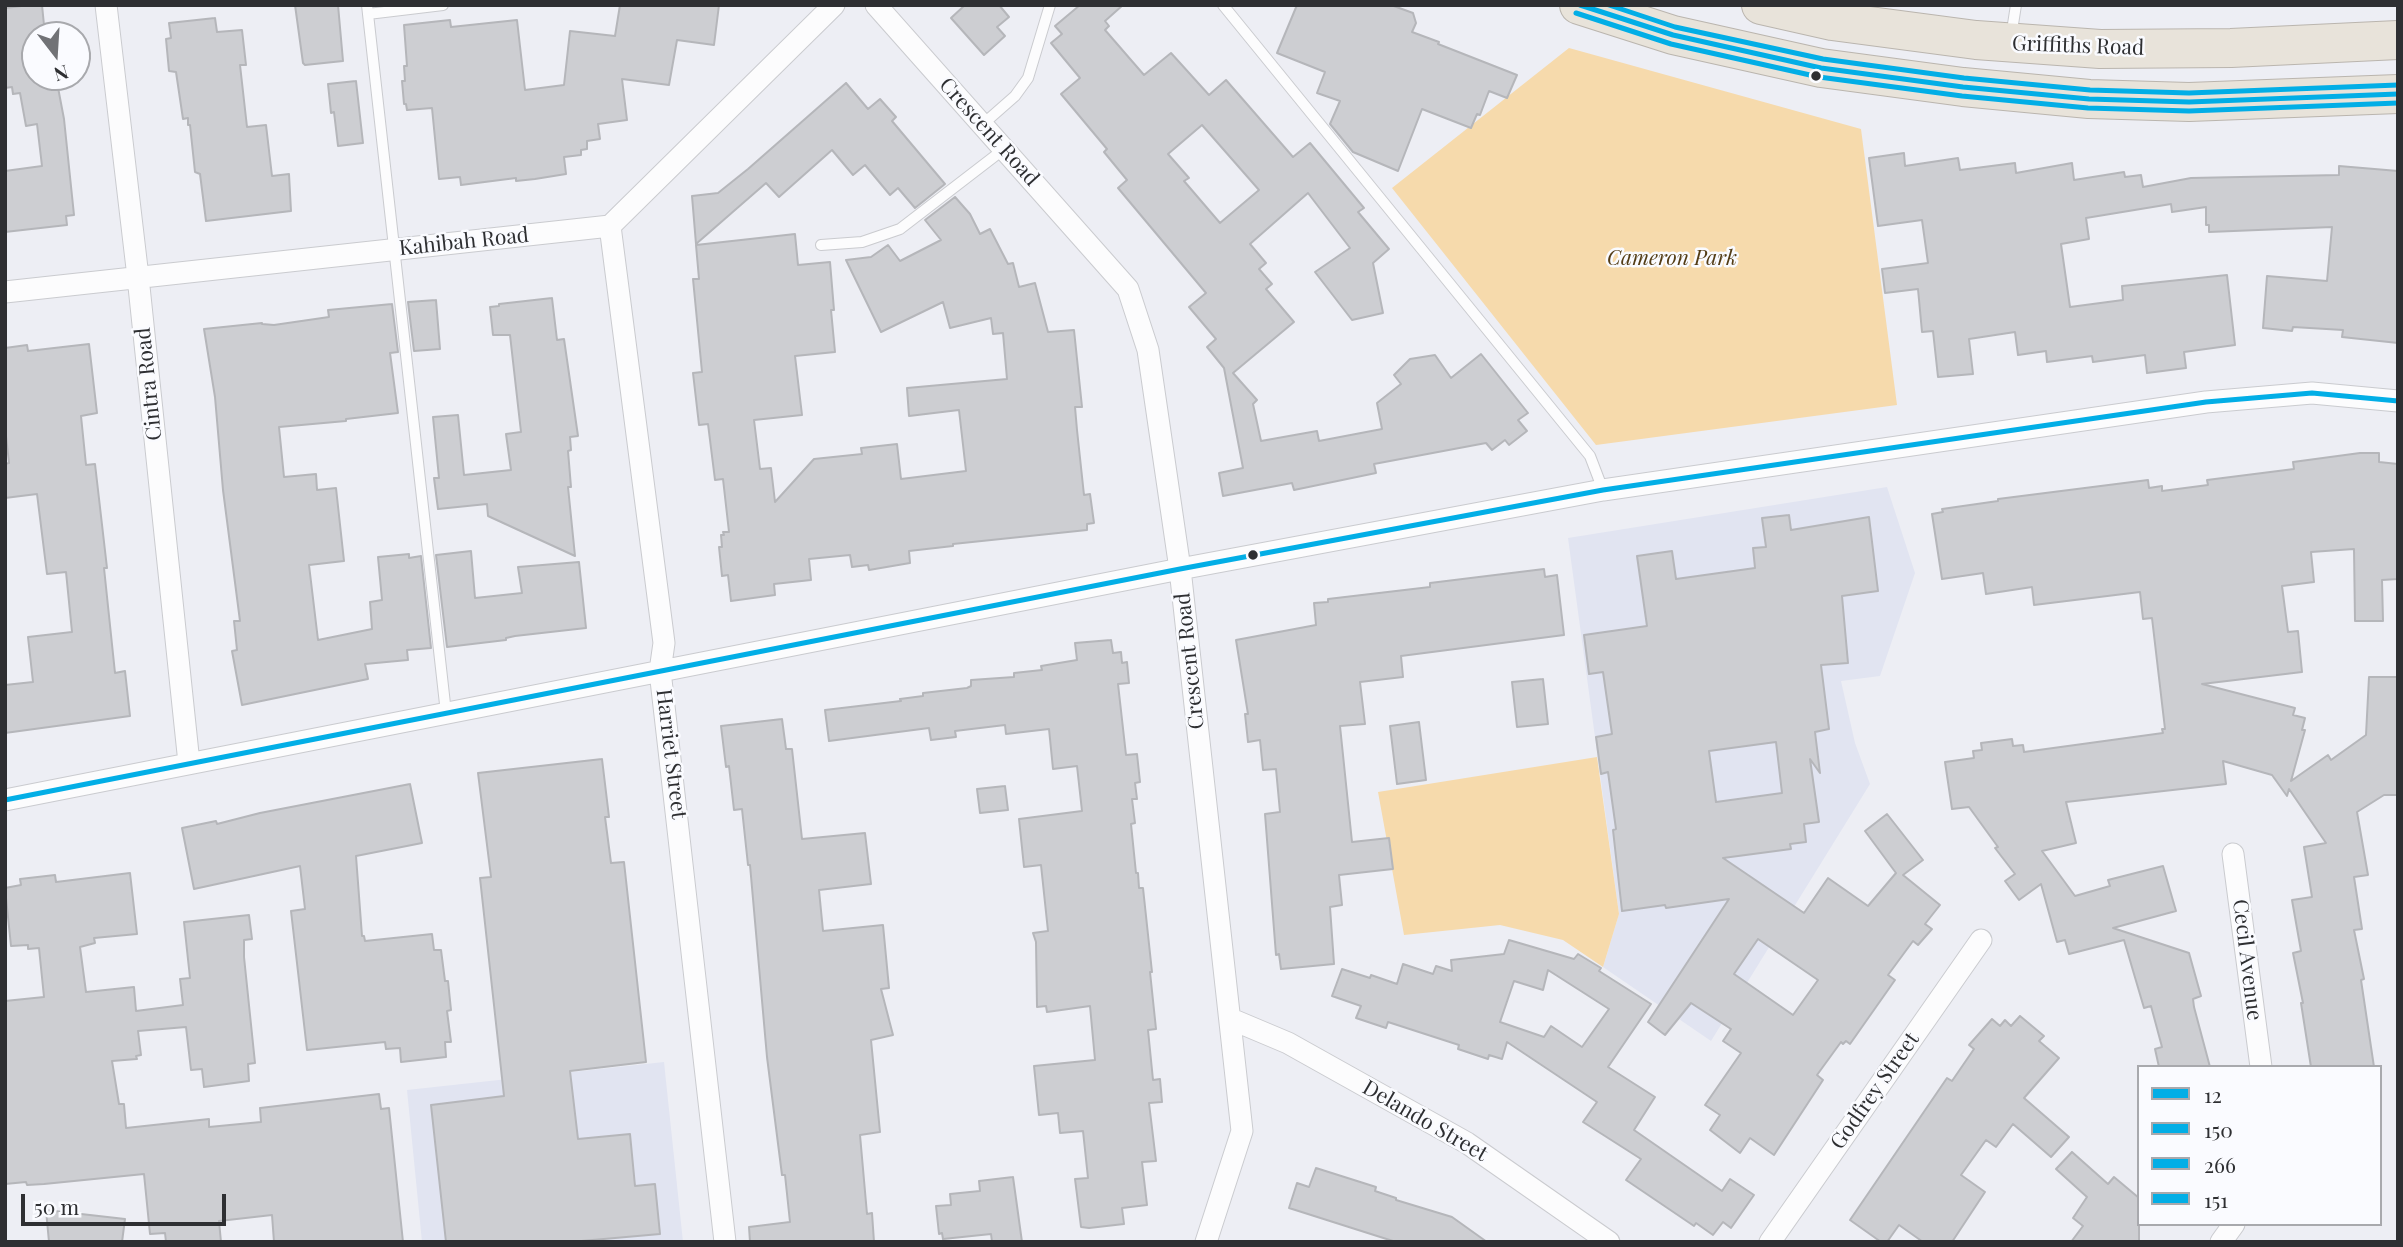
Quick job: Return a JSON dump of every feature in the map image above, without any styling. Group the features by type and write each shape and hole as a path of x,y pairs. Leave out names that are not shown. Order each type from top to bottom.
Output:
{"highway":[{"path":"1579,5 1673,35 1821,68 1962,87 2089,99 2189,102 2398,94"},
{"name":"Griffiths Road","path":"1768,6 1832,21 2010,43 2101,50 2231,48 2398,40"}],"street":[{"name":"Cintra Road","path":"106,5 138,277 189,763"},
{"path":"610,226 834,5"},
{"name":"Crescent Road","path":"876,5 1128,289 1148,350 1180,569 1242,1131 1206,1242"},
{"name":"Kahibah Road","path":"5,292 610,226"},
{"name":"Harriet Street","path":"610,226 664,643 660,671 726,1242"},
{"path":"5,800 1180,569 1603,490 2206,402 2312,393 2398,401"},
{"name":"Cecil Avenue","path":"2233,854 2261,1065"},
{"name":"Godfrey Street","path":"1770,1242 1980,940"},
{"name":"Delando Street","path":"1231,1019 1288,1043 1467,1143 1609,1242"},
{"path":"2221,1242 2233,1226"}],"lane":[{"path":"443,5 367,9 446,713"},
{"path":"982,125 1015,96 1028,78 1050,5"},
{"path":"1223,5 1590,456 1603,490"},
{"path":"2010,43 2016,5"},
{"path":"821,245 862,242 900,229 1004,149"}],"shaded area":[{"path":"1887,487 1915,573 1880,676 1841,681 1855,743 1870,784 1711,1041 1603,967 1619,914 1568,538"},
{"path":"664,1062 683,1242 422,1242 407,1090"}],"green space":[{"name":"Cameron Park","path":"1569,48 1861,129 1897,405 1596,445 1392,188"},
{"path":"1597,757 1619,914 1603,967 1563,940 1500,925 1404,935 1378,792"}],"building":[{"path":"42,5 44,21 21,21 21,91 59,91 74,215 66,216 67,225 5,232 5,171 42,166 37,124 26,126 20,93 13,94 12,87 5,88 5,8"},
{"path":"295,5 338,5 343,61 303,63"},
{"path":"620,5 719,5 714,45 677,40 669,85 622,79 627,120 598,124 600,139 587,141 587,149 581,150 581,155 564,157 566,174 461,185 460,177 439,179 432,108 407,110 404,104 402,81 405,81 404,66 407,66 404,25 450,20 451,27 517,20 525,90 564,85 570,31 615,36"},
{"path":"965,5 999,5 1009,17 997,27 1005,36 984,55 951,18"},
{"path":"1080,5 1123,5 1105,21 1109,26 1105,30 1144,75 1171,53 1209,95 1226,80 1293,157 1310,143 1364,208 1358,212 1389,249 1373,263 1383,313 1352,320 1315,272 1350,248 1308,193 1250,244 1266,263 1259,269 1272,284 1266,289 1294,322 1233,373 1257,400 1253,404 1261,441 1317,431 1319,441 1382,429 1377,403 1401,384 1394,375 1410,359 1435,355 1451,378 1481,354 1528,413 1518,420 1527,431 1509,445 1505,440 1492,450 1486,443 1374,464 1376,473 1294,490 1292,483 1223,496 1219,473 1243,468 1224,368 1207,347 1216,339 1189,307 1206,293 1118,188 1127,180 1104,152 1107,149 1061,94 1080,78 1051,43 1062,34 1055,26","holes":["1202,125 1259,190 1220,223 1184,181 1189,178 1168,154"]},
{"path":"1297,5 1391,5 1413,13 1416,23 1412,32 1517,75 1507,98 1489,91 1480,115 1477,114 1471,128 1422,109 1398,171 1353,152 1330,124 1340,101 1317,93 1325,72 1277,53"},
{"path":"215,18 217,32 242,30 246,65 240,65 247,127 266,125 272,176 289,174 291,211 206,221 200,174 195,172 190,125 188,118 183,119 176,72 169,71 166,39 171,38 169,23"},
{"path":"356,81 363,143 338,146 328,84"},
{"path":"846,83 868,109 880,99 896,117 892,121 945,184 915,208 898,188 890,195 865,165 853,175 832,150 779,197 766,183 696,244 692,196 718,193"},
{"path":"1904,153 1905,166 1958,158 1960,170 2015,163 2016,173 2072,163 2074,180 2124,172 2125,177 2141,175 2143,187 2191,178 2339,175 2339,166 2398,171 2398,343 2342,337 2343,330 2293,327 2292,331 2263,328 2267,276 2327,281 2332,227 2209,232 2209,225 2206,225 2206,207 2172,212 2171,204 2086,218 2089,239 2061,244 2070,307 2123,300 2122,286 2227,275 2235,345 2184,352 2186,368 2147,373 2145,355 2093,362 2092,356 2047,362 2046,351 2018,355 2015,332 1969,339 1973,374 1938,377 1933,331 1922,332 1918,289 1885,293 1882,269 1928,263 1922,220 1878,226 1869,158"},
{"path":"955,197 970,214 980,234 990,229 1008,264 1013,263 1019,287 1035,283 1048,332 1074,330 1082,407 1075,407 1077,430 1084,495 1090,494 1094,523 1087,524 1087,530 909,551 910,563 869,570 868,565 852,567 850,555 809,559 811,580 774,584 775,595 731,601 728,575 722,576 719,547 722,547 723,532 729,532 723,479 715,480 708,424 699,425 693,373 702,372 693,279 699,279 696,245 795,234 798,265 830,262 835,352 795,356 802,415 754,420 760,469 771,468 775,502 814,459 862,454 861,448 897,444 901,479 966,471 959,410 909,416 907,388 1007,379 1003,333 993,334 991,318 950,328 943,302 881,332 846,260 871,257 888,245 900,261 941,240 925,220"},
{"path":"552,298 557,340 564,339 578,436 570,437 571,450 568,451 571,487 568,487 575,556 488,516 487,504 438,509 434,478 439,478 433,417 458,415 464,475 511,470 506,434 521,432 510,335 493,335 490,307"},
{"path":"436,300 440,349 414,351 408,302"},
{"path":"392,304 398,352 390,353 398,413 279,427 284,477 316,474 317,490 336,488 344,561 309,565 318,640 372,629 370,602 382,600 378,557 409,554 409,558 421,556 431,648 407,650 408,660 365,664 368,679 242,705 232,651 237,650 234,621 240,621 223,490 215,397 204,329 262,323 274,325 329,317 328,310"},
{"path":"89,344 97,413 81,416 86,465 95,464 115,673 125,671 130,716 5,733 5,685 33,682 28,637 72,632 66,572 47,574 37,494 5,498 5,464 9,463 5,427 5,348 27,345 28,351"},
{"path":"2379,453 2379,462 2398,464 2398,579 2382,580 2383,621 2355,621 2354,549 2311,552 2314,582 2282,586 2288,632 2298,631 2302,672 2202,684 2295,708 2293,715 2305,718 2302,730 2305,730 2291,781 2328,755 2331,760 2366,735 2369,677 2398,677 2398,795 2384,795 2357,812 2368,875 2354,877 2362,929 2354,930 2364,979 2361,980 2374,1065 2311,1065 2293,953 2301,951 2292,900 2312,897 2304,847 2326,843 2289,789 2287,796 2272,775 2223,761 2226,784 2066,802 2076,843 2042,851 2075,896 2110,886 2108,880 2163,866 2176,911 2113,928 2189,953 2201,996 2193,999 2194,1007 2209,1065 2159,1065 2155,1049 2162,1047 2151,1006 2144,1008 2124,940 2069,954 2065,940 2057,942 2041,884 2019,900 2005,881 2015,874 1969,807 1952,809 1945,762 1974,758 1973,751 1982,750 1981,743 2012,739 2013,746 2023,745 2024,752 2163,733 2162,729 2165,729 2152,618 2143,619 2140,592 2034,605 2032,587 1986,594 1983,573 1942,579 1932,514 1943,512 1942,509 1998,499 2148,480 2149,488 2162,486 2162,491 2208,485 2207,480 2294,469 2293,462"},
{"path":"1789,515 1791,530 1869,517 1878,591 1842,596 1848,663 1821,665 1829,729 1815,732 1820,773 1810,759 1819,822 1804,824 1806,842 1790,844 1791,849 1723,858 1804,913 1828,878 1868,906 1896,873 1865,831 1887,814 1923,860 1903,875 1940,905 1925,924 1932,929 1918,945 1913,941 1888,975 1895,980 1850,1044 1841,1042 1817,1075 1823,1080 1774,1155 1750,1138 1740,1153 1710,1130 1720,1115 1705,1105 1741,1053 1723,1041 1731,1029 1691,1003 1665,1035 1648,1022 1729,899 1622,911 1613,830 1616,829 1608,772 1601,774 1596,737 1612,734 1603,672 1589,674 1584,635 1647,626 1637,556 1672,551 1676,579 1755,568 1753,548 1766,547 1762,518","holes":["1776,742 1782,793 1716,802 1709,751","1758,939 1818,980 1793,1015 1734,974"]},
{"path":"471,551 475,598 522,593 518,567 579,562 586,628 447,647 436,555"},
{"path":"1544,569 1545,577 1557,575 1564,635 1401,656 1403,677 1360,682 1365,724 1340,726 1352,842 1389,838 1393,869 1339,875 1342,905 1330,907 1334,964 1281,969 1279,954 1276,955 1265,814 1280,812 1276,769 1263,770 1260,740 1248,742 1245,714 1248,714 1236,640 1316,625 1314,603 1328,602 1328,599 1430,587 1430,583"},
{"path":"1111,640 1113,653 1121,652 1122,663 1127,662 1129,683 1118,684 1126,755 1137,754 1140,782 1135,783 1137,799 1132,799 1135,823 1131,824 1136,873 1139,888 1143,888 1152,972 1156,1029 1148,1030 1153,1080 1160,1079 1162,1102 1149,1103 1156,1161 1142,1162 1147,1205 1122,1208 1124,1224 1089,1228 1081,1227 1075,1179 1088,1178 1083,1131 1060,1133 1058,1113 1039,1115 1034,1066 1095,1060 1090,1006 1047,1012 1046,1006 1037,1007 1036,942 1033,933 1048,931 1041,865 1024,867 1019,819 1082,811 1077,766 1053,769 1049,729 1006,734 1005,725 955,731 956,737 931,740 929,728 829,741 825,710 901,701 900,699 923,696 923,693 967,688 971,686 971,680 1014,677 1014,673 1042,670 1041,666 1077,660 1075,643"},
{"path":"1543,679 1548,724 1517,727 1512,682"},
{"path":"782,719 786,749 792,749 802,839 865,833 871,884 819,890 823,931 883,925 889,988 881,989 893,1035 871,1040 880,1132 860,1135 867,1214 872,1213 874,1242 750,1242 749,1227 790,1222 767,1057 750,865 742,809 734,810 721,726"},
{"path":"1419,722 1426,780 1397,784 1390,726"},
{"path":"602,759 611,863 624,862 646,1062 570,1071 578,1139 630,1134 635,1186 655,1184 660,1234 570,1242 446,1242 431,1105 504,1096 480,878 491,877 478,773"},
{"path":"410,784 422,843 356,856 362,936 365,941 432,934 434,950 441,950 445,981 448,981 451,1010 447,1011 451,1042 445,1042 446,1057 401,1062 400,1048 386,1049 385,1042 307,1050 291,911 305,909 300,866 194,889 182,828 216,821 217,824"},
{"path":"1005,786 1008,810 980,813 977,789"},
{"path":"130,873 137,934 94,938 95,943 80,947 86,992 134,987 136,1011 183,1005 180,979 190,978 184,922 249,915 252,939 244,940 244,957 255,1063 248,1064 249,1081 204,1087 202,1069 191,1070 186,1027 138,1031 141,1055 136,1056 137,1059 112,1061 119,1104 124,1104 126,1128 209,1119 209,1127 261,1122 260,1108 379,1094 381,1109 389,1108 403,1242 274,1242 272,1215 219,1221 221,1242 166,1242 165,1233 150,1234 144,1174 44,1184 5,1184 5,1001 44,997 39,948 28,949 28,945 11,946 5,888 21,885 20,879 55,875 56,882"},
{"path":"1509,940 1574,959 1578,954 1601,968 1599,971 1651,1004 1608,1067 1655,1097 1634,1130 1722,1191 1730,1179 1754,1195 1731,1228 1723,1222 1713,1235 1696,1223 1694,1226 1626,1180 1641,1159 1583,1122 1597,1102 1507,1042 1502,1059 1489,1055 1488,1059 1458,1049 1459,1045 1388,1022 1386,1028 1356,1018 1361,1006 1332,996 1342,969 1397,984 1403,964 1433,974 1436,966 1452,971 1451,960 1504,954","holes":["1548,970 1609,1009 1582,1047 1551,1026 1544,1037 1500,1022 1514,981 1543,990"]},
{"path":"2020,1016 2044,1036 2039,1041 2059,1058 2024,1098 2069,1137 2051,1157 2013,1124 1996,1147 1986,1140 1961,1175 1985,1192 1952,1242 1923,1242 1899,1225 1887,1242 1881,1242 1850,1220 1947,1078 1952,1081 1974,1049 1969,1045 1992,1019 2000,1026 2005,1020 2011,1026"},
{"path":"2072,1152 2108,1184 2114,1177 2137,1196 2139,1242 2071,1242 2083,1226 2073,1218 2087,1197 2056,1169"},
{"path":"1316,1168 1376,1187 1375,1191 1396,1200 1452,1217 1487,1242 1396,1242 1289,1208 1297,1183 1309,1187"},
{"path":"1013,1177 1022,1242 992,1242 991,1234 943,1239 942,1233 939,1234 936,1206 951,1205 950,1194 980,1191 979,1181"},
{"path":"46,1210 125,1219 122,1242 49,1242"}],"transit line":[{"name":"150","path":"1580,5 1673,35 1821,68 1963,87 2089,99 2189,102 2398,94"},
{"name":"151","path":"1609,5 1675,27 1823,59 1964,78 2090,90 2189,93 2398,85"},
{"name":"266","path":"1576,13 1671,44 1819,77 1962,96 2088,108 2189,111 2398,103"},
{"name":"12","path":"5,800 1180,569 1603,490 2206,402 2312,393 2398,401"}]}
